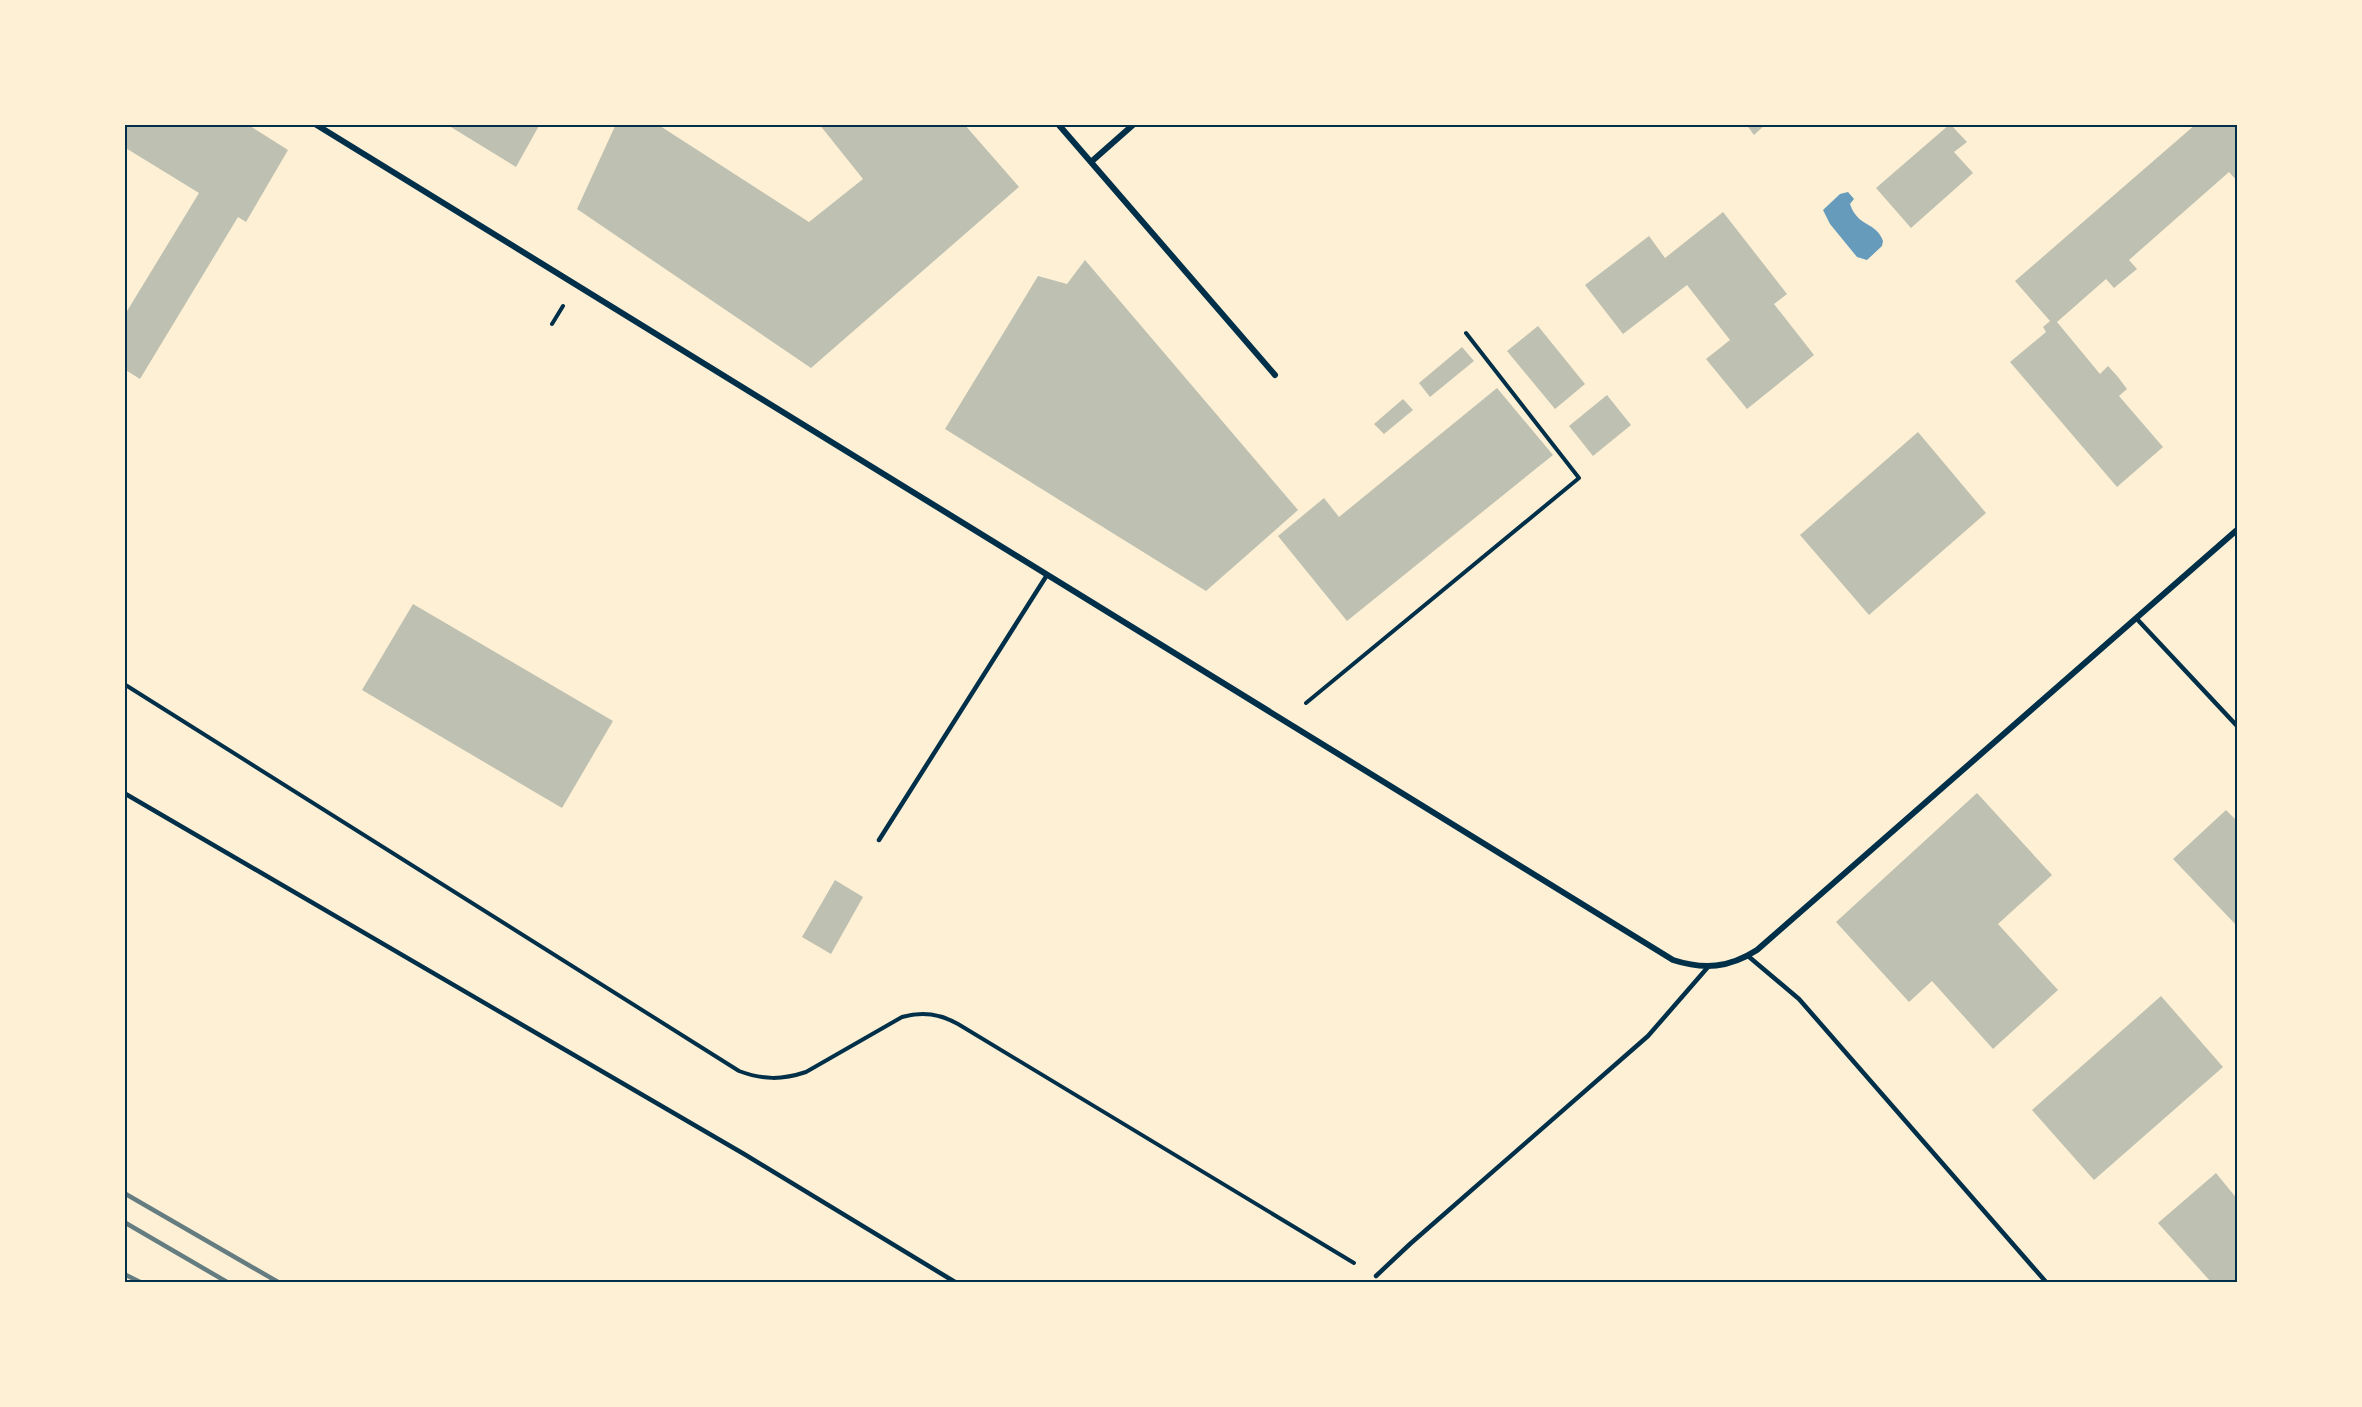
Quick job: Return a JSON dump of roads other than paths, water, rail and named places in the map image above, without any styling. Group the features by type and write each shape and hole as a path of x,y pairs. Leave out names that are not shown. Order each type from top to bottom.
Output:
{"street":[{"path":"315,124 1673,960 1692,966 1708,967 1732,963 1748,956 2238,529"},
{"path":"1058,124 1275,375"},
{"path":"1091,162 1134,124"}],"lane":[{"path":"879,840 1047,574"},
{"path":"2136,618 2238,727"},
{"path":"124,793 744,1154 955,1282"},
{"path":"1748,956 1799,999 2046,1282"},
{"path":"1376,1276 1648,1036 1708,967"}],"water":[{"path":"1848,192 1854,199 1850,204 1853,212 1876,230 1883,241 1882,246 1867,260 1857,257 1830,224 1823,210 1840,194"}],"railway":[{"path":"124,1193 278,1282"},
{"path":"124,1222 227,1282"},
{"path":"124,1274 140,1282"}]}
